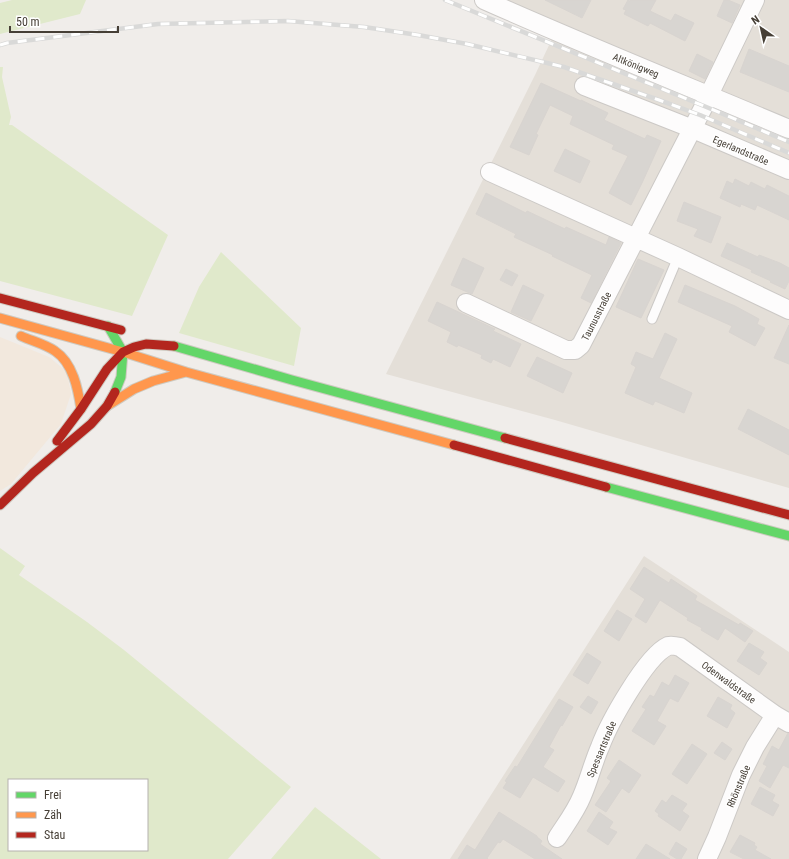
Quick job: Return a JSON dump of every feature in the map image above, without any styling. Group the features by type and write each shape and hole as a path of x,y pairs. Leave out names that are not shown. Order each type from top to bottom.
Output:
{"main road":[{"path":"0,298 108,326 292,380 789,515"},
{"path":"0,318 275,397 789,536"},
{"path":"0,504 33,473 91,424 107,406 121,377 122,352 108,326"},
{"path":"15,333 58,353 64,359 78,388 81,409"},
{"path":"33,473 81,409 107,369 122,352 134,346 146,344 174,346"},
{"path":"107,406 134,389 153,380 186,372"}],"street":[{"name":"Altkönigweg","path":"484,0 561,34 789,129"},
{"name":"Taunusstraße","path":"466,303 566,350 575,350 581,345 693,129 708,95 755,0"},
{"path":"584,86 693,129"},
{"name":"Egerlandstraße","path":"693,129 789,170"},
{"path":"490,172 678,257 789,310"},
{"name":"Odenwaldstraße","path":"668,646 673,645 680,647 782,719"},
{"name":"Spessartstraße","path":"557,838 582,797 600,745 619,708 633,684 657,654 668,646"},
{"name":"Rhönstraße","path":"707,859 755,747 782,719"}],"lane":[{"path":"652,319 678,257"}],"shaded area":[{"path":"492,0 789,0 789,488 555,420 386,374 557,28"},
{"path":"0,337 49,357 67,372 71,394 61,424 11,484 0,491"},
{"path":"644,556 789,652 789,859 450,859"}],"green space":[{"path":"12,0 86,0 80,14 0,34 0,3"},
{"path":"0,67 3,67 2,77 11,117 9,125 12,125 168,235 132,316 0,281"},
{"path":"221,252 301,328 294,366 179,333 199,287"},
{"path":"0,548 25,566 19,575 87,622 124,650 291,787 228,859 0,859"},
{"path":"315,807 381,859 271,859"}],"building":[{"path":"545,0 591,0 582,18"},
{"path":"628,0 656,0 650,11 671,21 675,14 694,23 685,41 650,23 648,26 624,14 626,10 623,9"},
{"path":"724,0 740,5 732,23 717,16"},
{"path":"749,49 789,66 789,92 740,72"},
{"path":"697,54 713,62 705,79 689,71"},
{"path":"541,83 608,113 604,120 645,139 647,135 661,141 631,205 609,193 628,156 612,149 614,145 570,124 573,116 550,105 536,134 538,135 529,155 510,147"},
{"path":"565,149 590,161 580,183 554,171"},
{"path":"735,179 749,186 751,182 765,189 767,185 789,196 789,220 757,205 755,210 741,204 740,207 720,198 727,181 733,184"},
{"path":"486,193 526,213 527,211 565,229 566,227 606,245 609,237 621,243 591,303 581,298 592,275 514,237 516,234 476,214"},
{"path":"684,202 721,217 711,243 694,236 698,229 677,221"},
{"path":"727,243 758,257 759,255 789,268 789,281 785,289 751,272 752,270 721,256"},
{"path":"463,258 484,268 472,294 451,285"},
{"path":"638,259 664,270 641,318 616,307"},
{"path":"506,269 518,275 512,286 500,280"},
{"path":"523,285 544,295 531,321 511,312"},
{"path":"685,285 735,306 759,319 757,324 765,328 755,346 729,332 732,326 678,302"},
{"path":"437,302 495,329 493,331 521,344 510,367 493,359 491,363 481,358 482,355 458,345 457,347 447,342 451,332 428,321"},
{"path":"789,325 789,364 774,358"},
{"path":"665,333 677,339 659,378 692,393 684,413 655,401 653,405 625,393 636,367 631,364 636,352 653,359"},
{"path":"537,357 572,373 563,393 527,376"},
{"path":"748,409 789,430 789,455 738,429"},
{"path":"644,567 669,583 671,579 697,596 695,600 739,625 740,623 753,631 745,642 725,628 718,640 701,630 702,628 687,620 688,618 660,600 646,623 635,616 645,599 630,589"},
{"path":"617,610 632,619 619,641 604,631"},
{"path":"749,643 764,652 760,658 767,663 759,675 737,661"},
{"path":"587,653 601,662 588,684 573,675"},
{"path":"675,675 689,683 678,702 670,698 657,721 666,726 654,745 632,731 646,709 642,707 650,695 654,697 662,682 669,686"},
{"path":"588,696 598,702 591,714 580,707"},
{"path":"718,697 732,705 730,709 735,713 727,728 707,716"},
{"path":"559,699 573,707 549,747 554,750 543,767 565,781 558,792 533,777 520,798 503,788 507,782 505,781 515,766 517,767"},
{"path":"788,733 789,768 783,765 770,788 759,781 767,766 763,764 772,746 779,750"},
{"path":"722,742 732,749 725,760 714,753"},
{"path":"692,744 707,754 687,784 672,774"},
{"path":"619,760 641,775 629,793 622,788 606,812 595,805 611,781 607,778"},
{"path":"760,787 775,795 772,801 779,805 773,816 751,804"},
{"path":"672,795 687,804 682,811 689,816 680,831 658,816 659,814 655,811 662,800 666,803"},
{"path":"499,812 537,836 542,841 540,844 562,859 535,859 503,839 500,843 498,842 487,858 488,859 458,859 467,845 475,850"},
{"path":"599,812 613,822 609,828 617,832 608,845 587,831"},
{"path":"740,835 755,843 754,845 757,847 755,850 771,859 744,859 730,852"},
{"path":"676,842 687,849 681,859 677,859 669,854"},
{"path":"646,844 670,859 636,859"}],"railway":[{"path":"445,0 789,142"},
{"path":"0,45 158,24 288,21 364,27 467,44 564,67 700,115 789,153"}],"traffic: fast":[{"path":"108,326 123,352 121,377 115,392"},
{"path":"174,346 505,438"},
{"path":"606,487 789,536"}],"traffic: slow":[{"path":"0,318 123,352 186,372"},
{"path":"21,336 47,346 61,356 66,362 74,377 81,409"},
{"path":"107,406 134,389 153,381 186,372"},
{"path":"186,372 454,445"}],"traffic: jam":[{"path":"0,298 121,330"},
{"path":"57,441 81,409 107,369 123,352 146,344 174,346"},
{"path":"0,505 33,473 91,424 107,406 115,392"},
{"path":"505,438 789,515"},
{"path":"454,445 606,487"}]}
